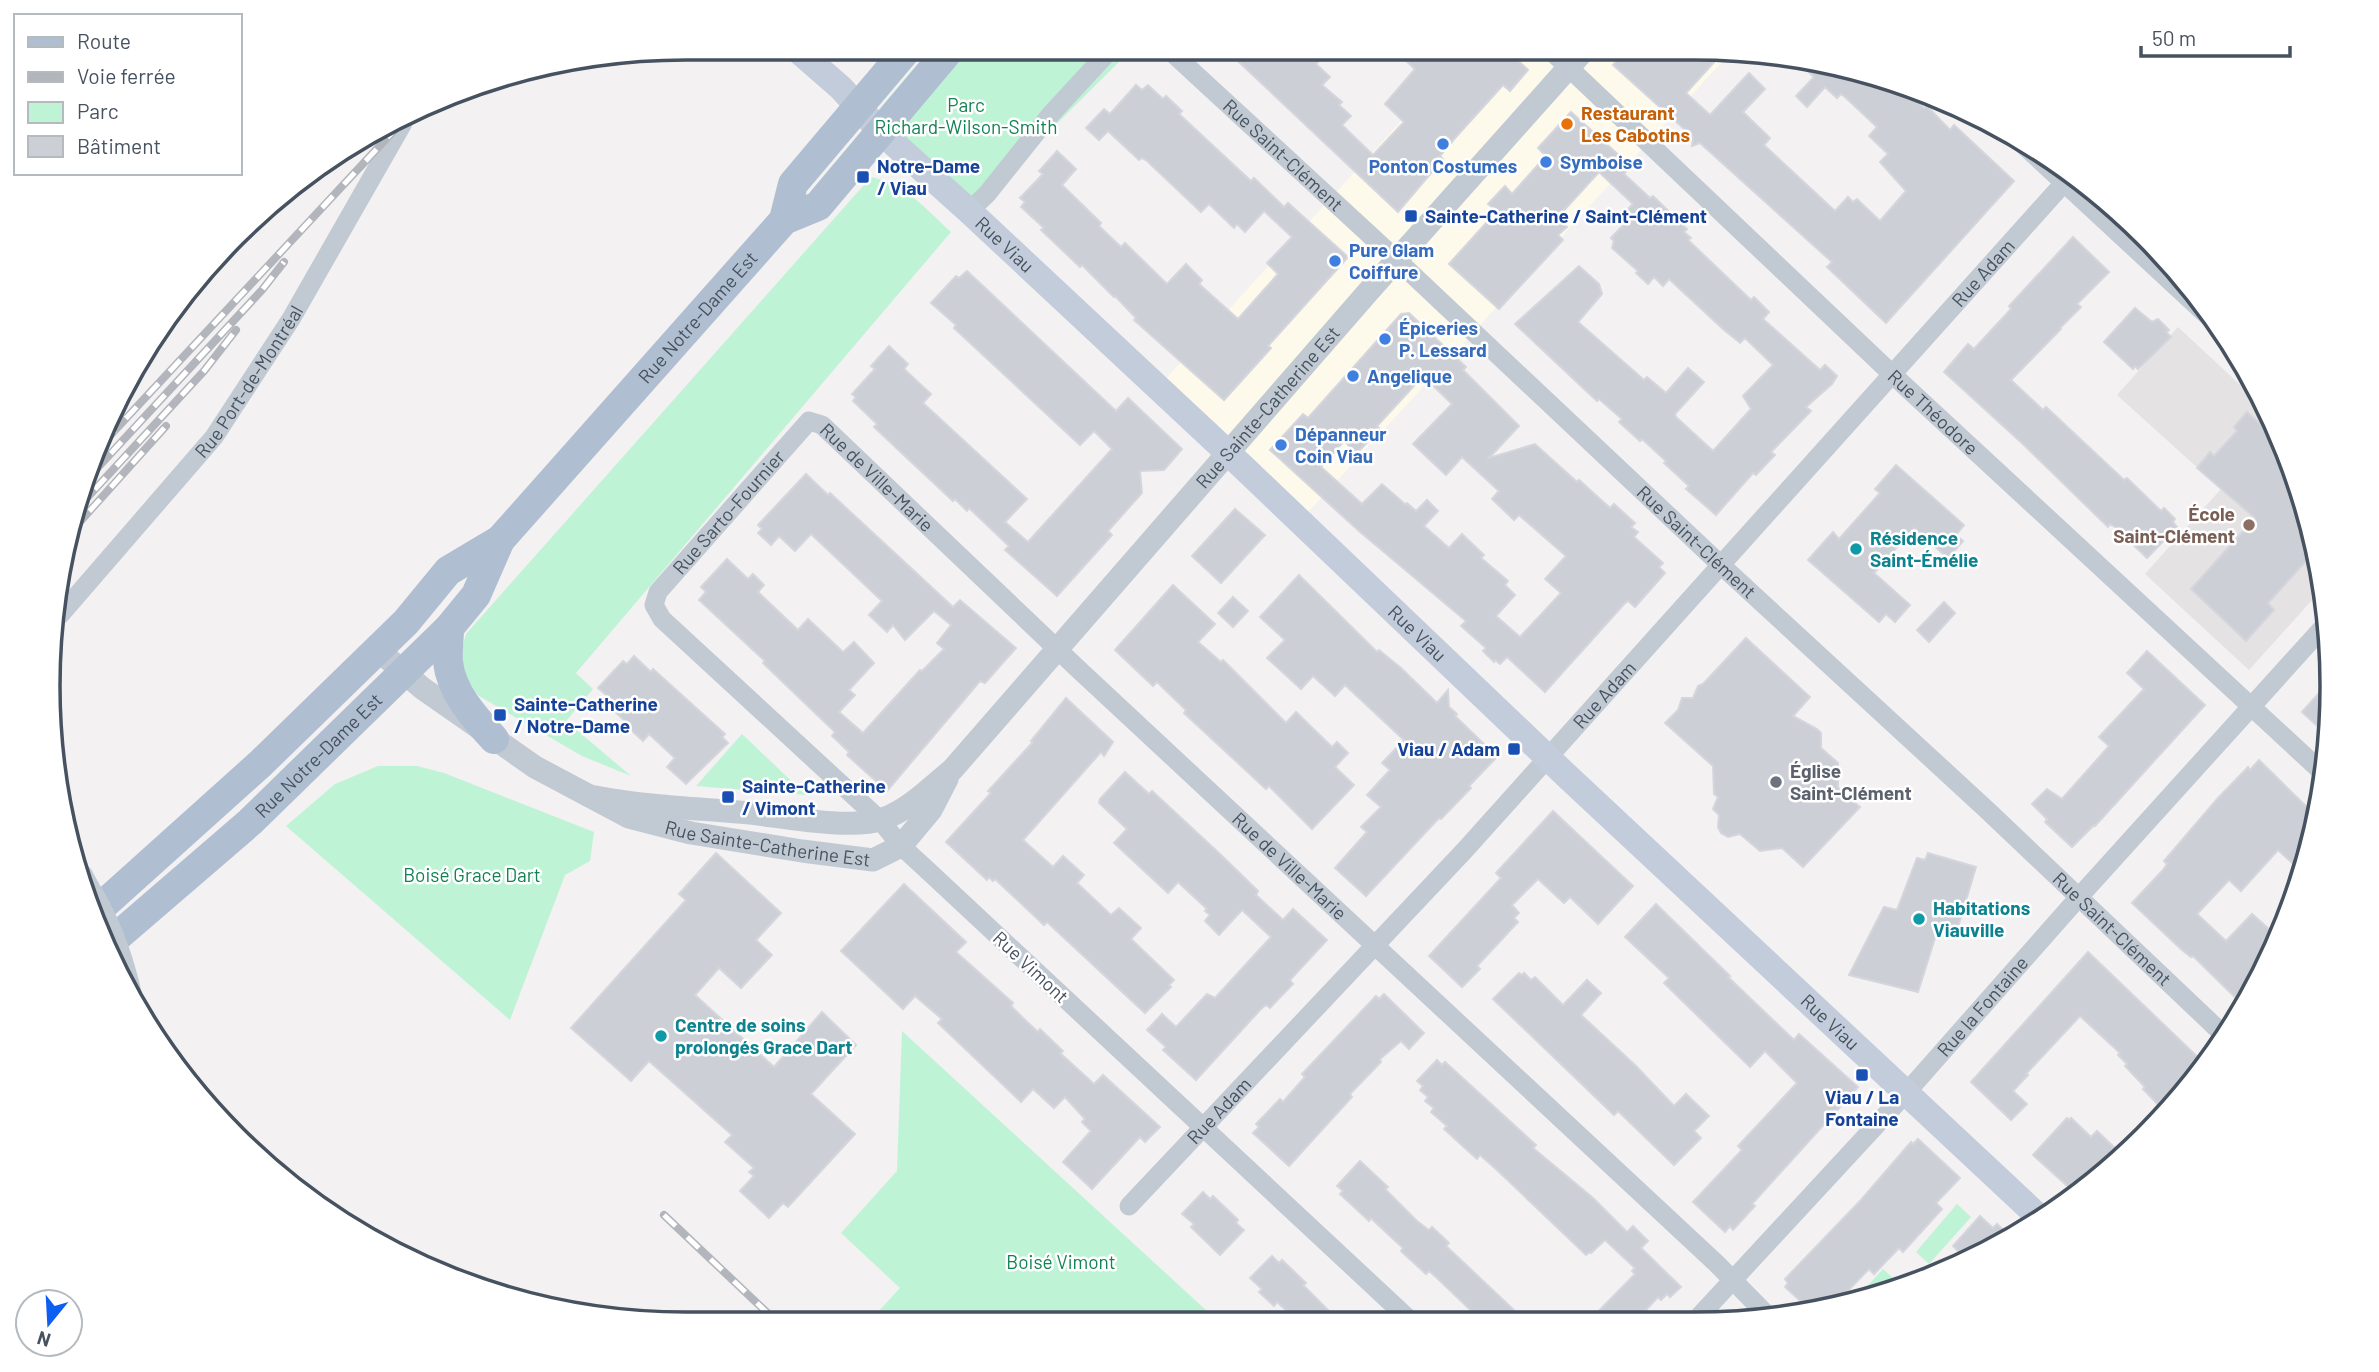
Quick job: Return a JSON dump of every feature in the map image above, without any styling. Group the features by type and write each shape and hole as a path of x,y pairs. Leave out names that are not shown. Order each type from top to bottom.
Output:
{"main road":[{"name":"Rue Viau","path":"809,60 841,88 881,132 970,211 1547,757 2033,1212"},
{"name":"Rue Notre-Dame Est","path":"784,220 793,184 898,60"},
{"name":"Rue Notre-Dame Est","path":"93,888 260,764 378,650 448,571 500,540 784,220 818,206 941,60"},
{"name":"Rue Notre-Dame Est","path":"114,940 250,822 449,628 477,595 500,540"},
{"path":"449,628 448,662 454,682 469,710 494,739"}],"street":[{"path":"970,211 987,194 1051,114 1101,60"},
{"name":"Rue Saint-Clément","path":"1180,60 2217,1029"},
{"name":"Rue Théodore","path":"1561,60 1892,375 2314,765"},
{"name":"Rue Sainte-Catherine Est","path":"590,796 634,804 846,823 880,820 901,811 952,770 1396,260 1576,60"},
{"name":"Rue Port-de-Montréal","path":"64,610 214,437 291,319 400,129"},
{"name":"Rue Adam","path":"1129,1206 1464,851 2065,182"},
{"path":"2100,210 2159,268"},
{"name":"Rue Sarto-Fournier","path":"654,606 658,592 808,421"},
{"name":"Rue de Ville-Marie","path":"808,421 822,425 1760,1308"},
{"name":"Rue Vimont","path":"654,606 662,619 880,820 901,846 1401,1312"},
{"name":"Rue la Fontaine","path":"1704,1312 1906,1093 2317,634"},
{"name":"Rue Sainte-Catherine Est","path":"378,650 402,673 535,767 629,817 691,832 747,843 873,860 901,846 931,810 952,770"},
{"path":"102,912 111,925 126,967"}],"shaded area":[{"path":"1457,60 1723,61 1300,521 1158,387"},
{"name":"École Saint-Clément","path":"2178,327 2244,389 2255,409 2272,446 2298,524 2313,599 2249,670 2145,574 2221,489 2117,395"}],"green space":[{"name":"Parc Richard-Wilson-Smith","path":"921,60 1121,60 969,211 871,119"},
{"path":"871,177 905,191 951,232 576,673 593,689 566,721 631,776 582,756 479,696 463,666 462,651 466,634"},
{"path":"742,734 806,795 696,786"},
{"name":"Boisé Grace Dart","path":"378,766 417,766 444,773 594,832 590,861 565,875 510,1020 286,826 335,784"},
{"name":"Boisé Vimont","path":"902,1031 1208,1312 878,1312 900,1288 841,1233 897,1171"},
{"path":"1957,1204 1971,1217 1929,1264 1916,1252"},
{"path":"1883,1269 1894,1279 1866,1288"}],"building":[{"path":"1237,60 1318,60 1316,64 1330,77 1322,85 1342,102 1339,105 1351,116 1342,125 1373,155 1404,122 1385,104 1415,69 1405,60 1518,60 1528,70 1510,91 1503,85 1440,156 1443,159 1398,212"},
{"path":"1617,60 1716,61 1686,93 1710,115 1749,73 1765,89 1743,112 1770,138 1764,145 1835,211 1848,197 1853,202 1857,199 1880,221 1906,191 1880,162 1888,154 1869,136 1877,127 1845,97 1841,94 1837,98 1825,87 1807,107 1796,96 1814,77 1807,71 1855,81 1917,101 1924,108 1927,106 1950,130 1954,125 2014,181 1886,323 1827,267 1832,262 1700,143 1692,146 1693,137 1613,65"},
{"path":"1136,85 1142,90 1148,85 1163,99 1166,96 1182,111 1179,114 1251,181 1254,178 1284,207 1288,203 1348,257 1268,346 1271,348 1224,400 1134,320 1136,318 1115,296 1082,265 1080,267 1021,207 1025,202 1020,198 1043,174 1039,171 1057,151 1076,169 1062,185 1121,247 1125,243 1167,284 1186,264 1202,280 1199,284 1238,319 1278,274 1267,263 1292,237 1264,211 1245,232 1237,224 1234,228 1209,204 1201,212 1146,160 1139,160 1108,131 1099,140 1086,128 1104,109 1110,114"},
{"path":"1571,112 1631,166 1624,174 1650,198 1653,196 1687,229 1684,232 1691,238 1688,240 1751,300 1754,297 1769,312 1763,319 1820,370 1825,365 1837,376 1832,384 1806,407 1811,411 1771,452 1775,455 1756,475 1753,473 1716,515 1686,489 1689,486 1664,463 1666,461 1619,422 1622,419 1599,399 1597,401 1515,324 1579,266 1599,284 1602,294 1578,322 1644,380 1647,377 1666,393 1688,368 1704,382 1675,414 1713,451 1751,409 1743,396 1773,365 1745,338 1740,343 1723,329 1669,279 1663,286 1654,277 1648,284 1636,273 1638,271 1612,248 1614,241 1611,238 1625,223 1619,218 1633,204 1599,172 1557,218 1567,227 1558,235 1563,240 1499,309 1449,264 1497,211 1488,204 1505,186 1512,194 1546,156 1538,148"},
{"path":"2073,237 2109,272 2077,304 2081,307 2011,380 2043,410 2046,407 2124,480 2127,478 2161,511 2164,508 2175,519 2173,522 2177,527 2147,558 2115,527 2110,524 2108,527 1944,372 1968,344 1974,349 2011,309 2009,306"},
{"path":"967,271 1116,411 1128,398 1182,449 1164,470 1140,471 1142,493 1108,531 1112,535 1057,596 1005,550 1009,546 969,508 967,511 955,499 953,501 874,427 877,424 853,401 856,397 852,394 875,369 871,366 889,346 908,364 904,369 931,394 923,403 1027,499 1005,522 1028,542 1112,449 1094,431 1080,445 954,328 956,325 931,303 956,276 959,278"},
{"path":"2135,308 2152,322 2158,319 2169,330 2166,332 2171,337 2138,369 2135,366 2133,369 2104,342"},
{"path":"1409,313 1466,367 1463,370 1519,426 1489,458 1535,444 1577,482 1579,480 1610,508 1614,504 1635,523 1631,527 1638,532 1634,537 1663,563 1659,567 1665,573 1635,607 1628,601 1625,603 1545,692 1507,657 1500,664 1495,660 1494,662 1483,651 1486,648 1461,626 1466,621 1359,531 1270,450 1303,414 1308,418 1401,314","holes":["1423,376 1452,404 1413,444 1446,475 1462,457 1499,491 1492,499 1514,520 1519,515 1566,556 1545,579 1561,593 1520,637 1496,616 1515,595 1505,585 1508,581 1481,558 1484,555 1462,534 1449,548 1424,526 1438,511 1427,500 1416,511 1382,484 1362,504 1321,467 1344,441 1357,453 1380,429 1377,426"]},
{"path":"2247,412 2263,426 2286,485 2306,561 2268,603 2274,610 2246,641 2191,589 2255,518 2197,468 2210,452 2214,456 2237,431 2234,427"},
{"name":"Résidence Saint-Émélie","path":"1896,465 1964,525 1956,535 1963,541 1948,558 1914,528 1874,573 1910,605 1895,622 1886,614 1879,622 1808,560 1833,532 1839,539 1880,493 1875,489"},
{"path":"806,474 953,607 960,600 1016,648 985,683 980,681 887,791 847,755 849,752 832,736 835,732 763,663 765,661 699,600 706,592 701,587 727,559 748,579 753,574 764,585 758,592 798,630 808,619 843,652 854,642 874,663 849,690 855,695 839,712 863,733 920,670 944,649 937,643 951,625 934,611 905,640 893,625 887,632 869,615 882,601 811,534 795,551 779,536 771,545 758,533 762,529 758,525"},
{"path":"1235,509 1265,535 1221,583 1192,556"},
{"path":"1299,575 1377,652 1379,650 1401,668 1437,703 1448,690 1449,707 1457,714 1455,716 1487,747 1499,746 1495,759 1469,786 1471,788 1366,896 1335,868 1367,832 1361,827 1381,807 1367,795 1390,770 1382,763 1404,740 1345,685 1335,696 1313,676 1301,689 1267,658 1285,640 1260,617"},
{"path":"1173,585 1215,624 1198,642 1221,662 1223,660 1286,723 1296,712 1332,747 1337,742 1348,753 1335,767 1354,785 1312,829 1269,786 1266,789 1184,713 1186,710 1157,682 1153,686 1115,650"},
{"path":"1233,597 1248,611 1233,627 1218,613"},
{"path":"1944,602 1955,613 1929,642 1917,630"},
{"name":"Église Saint-Clément","path":"1746,638 1810,697 1793,716 1821,733 1821,748 1838,763 1838,788 1860,807 1803,867 1782,848 1760,851 1740,834 1728,837 1721,833 1718,827 1719,815 1713,809 1718,797 1714,794 1713,766 1665,723 1678,710 1682,698 1693,698 1698,686 1703,684"},
{"path":"2147,651 2205,705 2095,826 2072,847 2045,822 2047,819 2032,804 2047,789 2062,799 2109,746 2099,737 2144,689 2127,673"},
{"path":"634,656 651,672 653,669 725,734 722,737 728,743 686,784 667,767 675,758 649,734 643,741 609,706 613,701 598,688 623,661 627,664"},
{"path":"2320,692 2318,727 2302,712"},
{"path":"1066,698 1113,742 1104,756 1101,752 1023,840 1053,867 1063,856 1084,875 1077,883 1111,915 1119,908 1141,928 1131,939 1174,980 1169,985 1171,987 1145,1013 1047,922 1044,925 995,879 993,881 989,877 987,880 946,842 991,793 988,791 1033,742 1031,741"},
{"path":"2259,760 2307,807 2293,864 2278,850 2241,891 2229,880 2197,914 2226,941 2252,914 2270,930 2236,998 2132,903 2163,870 2167,864 2164,861 2218,798 2248,767 2250,770"},
{"path":"1125,772 1149,794 1152,791 1220,854 1258,891 1256,895 1283,920 1293,909 1327,940 1290,980 1293,984 1270,1008 1266,1005 1261,1009 1196,1080 1163,1050 1166,1047 1147,1030 1162,1014 1176,1027 1207,994 1215,998 1271,937 1242,910 1219,935 1205,921 1210,915 1205,911 1207,909 1178,882 1168,893 1114,843 1127,829 1099,803"},
{"path":"1553,811 1633,886 1598,924 1570,897 1564,903 1538,879 1512,905 1519,913 1514,918 1518,922 1477,966 1480,969 1462,987 1429,956 1501,878 1496,873"},
{"name":"Centre de soins prolongés Grace Dart","path":"716,853 781,913 756,940 772,955 741,988 719,968 695,995 774,1067 822,1012 856,1045 811,1094 855,1134 788,1207 783,1203 769,1218 740,1191 754,1176 749,1172 754,1168 725,1142 732,1135 649,1061 631,1081 571,1028 686,900 679,894"},
{"name":"Habitations Viauville","path":"1928,853 1976,867 1958,927 1935,938 1918,992 1849,975 1884,907 1897,910 1917,858 1925,860"},
{"path":"904,884 966,942 956,952 1013,1003 1011,1006 1023,1018 1038,1032 1040,1029 1063,1051 1060,1053 1094,1084 1103,1075 1160,1127 1145,1142 1140,1137 1092,1189 1063,1162 1091,1131 1082,1122 1085,1119 1065,1097 1054,1108 1033,1089 1021,1102 938,1023 942,1019 915,996 903,1009 841,951"},
{"path":"1656,904 1794,1040 1799,1034 1858,1087 1752,1204 1755,1206 1733,1230 1730,1226 1725,1232 1693,1202 1742,1150 1738,1146 1797,1083 1765,1051 1750,1067 1664,983 1669,978 1625,937"},
{"path":"2088,952 2197,1057 2158,1105 2125,1066 2127,1064 2118,1055 2120,1053 2080,1016 2013,1091 2027,1104 2011,1120 1971,1082"},
{"path":"1519,973 1524,973 1531,980 1535,977 1563,1005 1587,980 1601,993 1581,1015 1674,1106 1686,1094 1709,1116 1694,1131 1701,1138 1674,1165 1618,1111 1614,1115 1493,999"},
{"path":"1384,994 1424,1033 1409,1049 1401,1041 1380,1059 1381,1062 1350,1094 1352,1097 1289,1166 1253,1133 1259,1127 1256,1124 1280,1099 1283,1102 1305,1077 1302,1074 1376,996 1379,999"},
{"path":"1437,1060 1442,1065 1445,1062 1536,1145 1533,1148 1593,1198 1627,1232 1633,1226 1648,1241 1641,1248 1681,1287 1670,1297 1667,1294 1661,1300 1658,1297 1644,1312 1598,1312 1635,1274 1632,1271 1635,1268 1605,1240 1586,1255 1497,1170 1480,1155 1477,1159 1444,1129 1447,1126 1431,1112 1434,1108 1425,1101 1428,1097 1420,1090 1423,1086 1417,1081"},
{"path":"2067,1118 2071,1118 2091,1137 2097,1131 2115,1148 2068,1187 2033,1155"},
{"path":"1918,1139 1960,1178 1936,1203 1942,1209 1903,1252 1899,1248 1874,1274 1869,1269 1846,1293 1802,1302 1785,1287 1788,1283 1785,1279 1861,1200 1911,1142 1913,1144"},
{"path":"1360,1161 1388,1187 1385,1189 1417,1221 1429,1230 1432,1227 1449,1243 1446,1246 1516,1312 1472,1312 1429,1271 1426,1274 1401,1251 1403,1248 1340,1194 1343,1191 1337,1186"},
{"path":"1203,1192 1210,1199 1213,1196 1238,1220 1236,1223 1244,1230 1220,1255 1191,1227 1194,1224 1182,1214"},
{"path":"1980,1216 1993,1228 1997,1224 2004,1230 1960,1253 1953,1246"},
{"path":"1272,1256 1279,1263 1282,1260 1330,1312 1288,1312 1277,1302 1274,1306 1259,1292 1262,1289 1250,1278"}],"railway":[{"path":"114,432 391,133"},
{"path":"100,465 262,290 284,262"},
{"path":"90,494 204,371 236,330"},
{"path":"83,519 166,426"},
{"path":"664,1215 766,1312"}],"place":[{"name":"Restaurant Les Cabotins","path":"1567,124"},
{"name":"Ponton Costumes","path":"1443,144"},
{"name":"Symboise","path":"1546,162"},
{"name":"Notre-Dame / Viau","path":"863,177"},
{"name":"Sainte-Catherine / Saint-Clément","path":"1411,216"},
{"name":"Pure Glam Coiffure","path":"1335,261"},
{"name":"Épiceries P. Lessard","path":"1385,339"},
{"name":"Angelique","path":"1353,376"},
{"name":"Dépanneur Coin Viau","path":"1281,445"},
{"name":"École Saint-Clément","path":"2249,525"},
{"name":"Résidence Saint-Émélie","path":"1856,549"},
{"name":"Sainte-Catherine / Notre-Dame","path":"500,715"},
{"name":"Viau / Adam","path":"1514,749"},
{"name":"Église Saint-Clément","path":"1776,782"},
{"name":"Sainte-Catherine / Vimont","path":"728,797"},
{"name":"Habitations Viauville","path":"1919,919"},
{"name":"Centre de soins prolongés Grace Dart","path":"661,1036"},
{"name":"Viau / La Fontaine","path":"1862,1075"}]}
